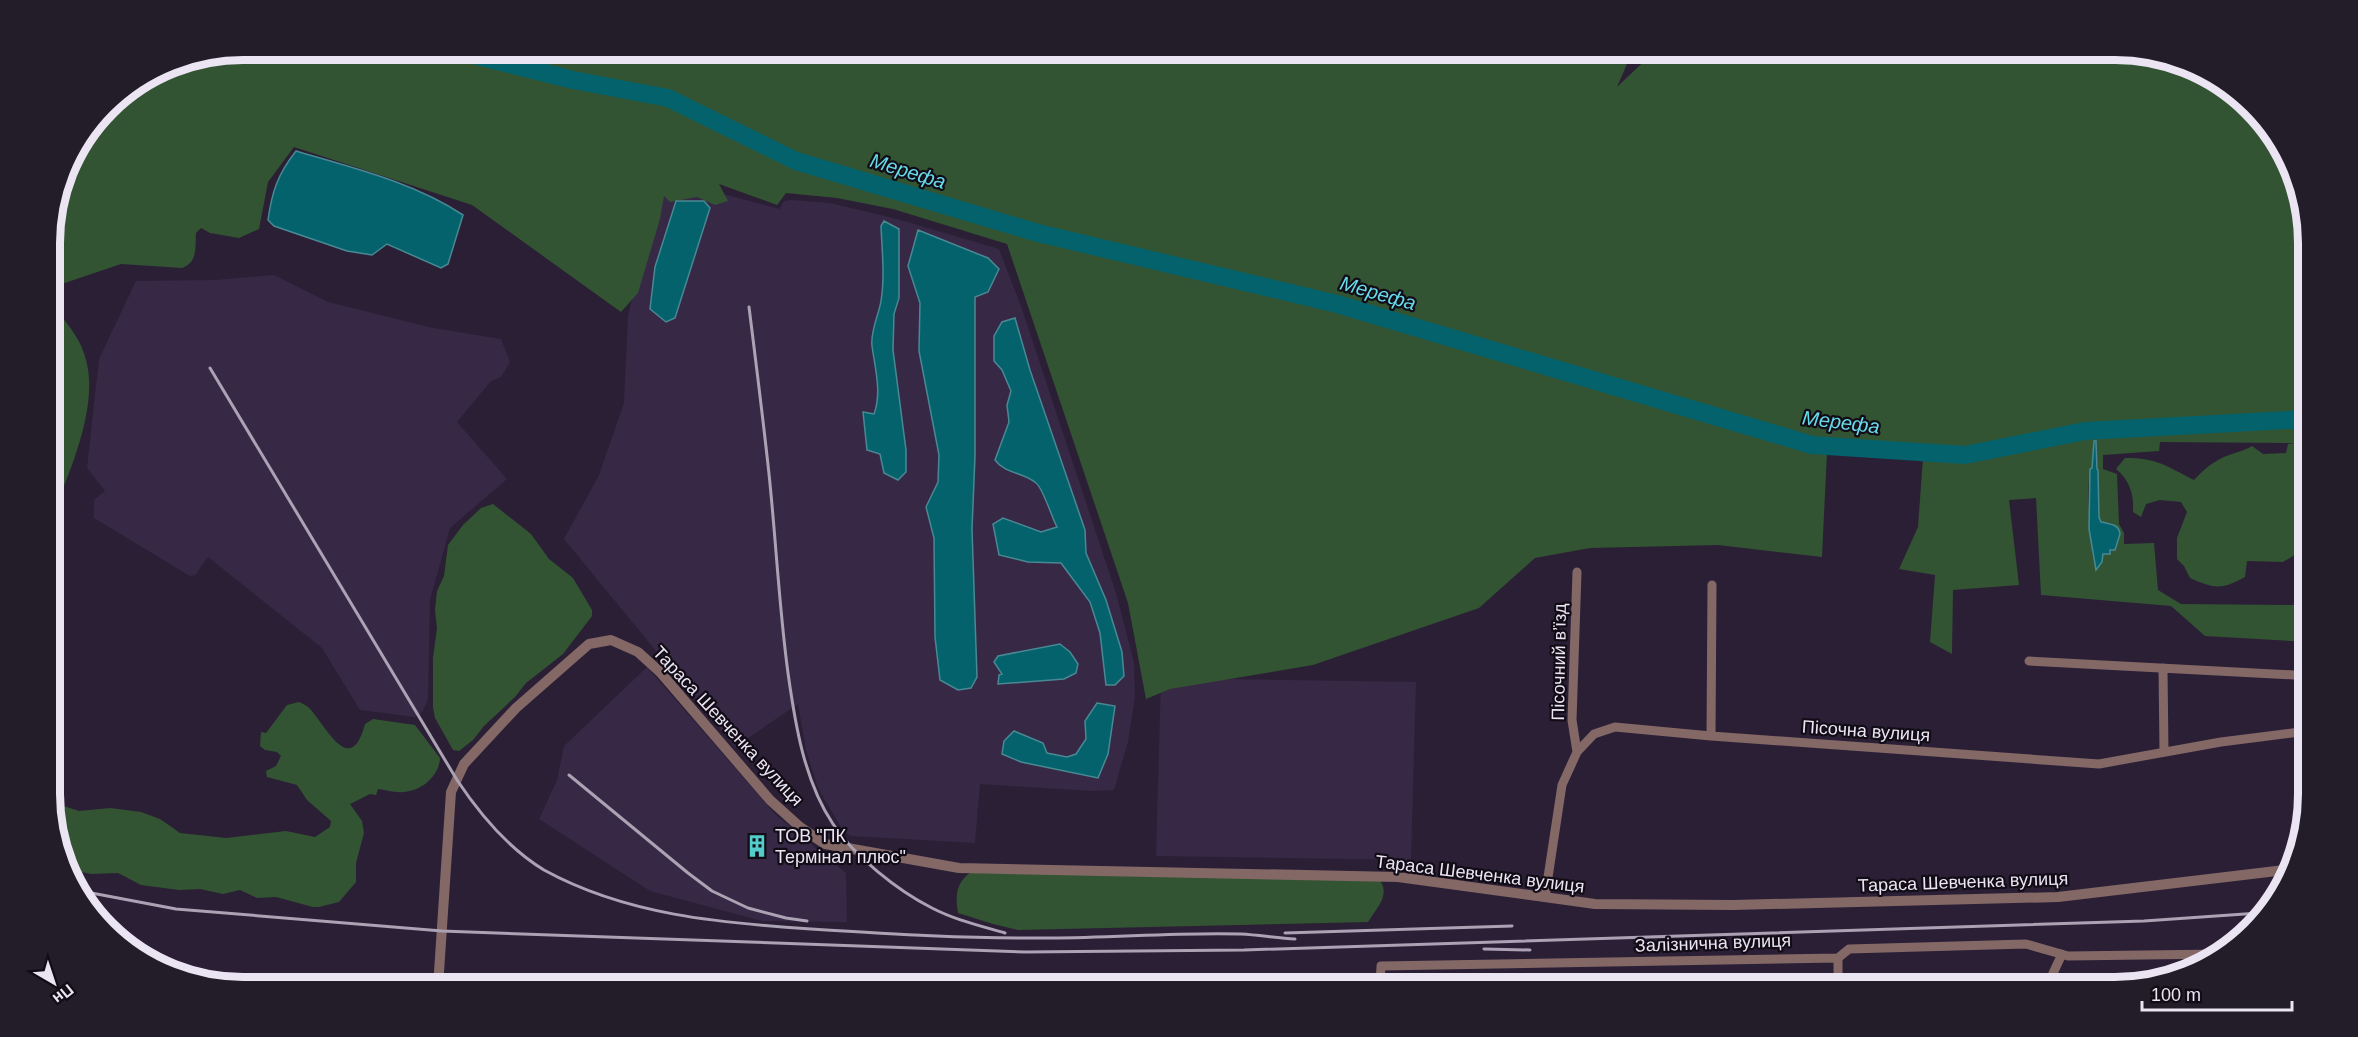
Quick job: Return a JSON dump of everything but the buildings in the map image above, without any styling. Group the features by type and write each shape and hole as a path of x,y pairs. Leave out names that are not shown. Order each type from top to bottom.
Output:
{"street":[{"name":"Пісочний в’їзд","path":"1577,572 1572,720 1577,752"},
{"path":"1711,736 1712,585"},
{"name":"Тараса Шевченка вулиця","path":"439,977 451,792 464,764 516,708 589,644 611,640 638,652 660,672 770,800 800,827 825,844 959,868 1398,877 1595,904 1733,905 2058,897 2281,870"},
{"path":"2029,661 2294,675"},
{"path":"2163,668 2164,752"},
{"name":"Пісочна вулиця","path":"1545,897 1562,785 1577,752 1594,734 1615,727 2099,764 2298,732"},
{"name":"Залізнична вулиця","path":"1380,977 1381,966 1838,957 1849,949 2026,944 2062,954 2203,954"},
{"path":"2051,977 2062,954"},
{"path":"1838,957 1838,977"}],"shaded area":[{"path":"231,60 1629,60 1617,87 1645,60 2115,60 2139,62 2185,74 2226,98 2260,132 2284,173 2292,196 2298,243 2298,553 2283,562 2247,561 2245,577 2224,586 2212,586 2190,578 2184,566 2177,559 2177,538 2187,512 2181,502 2160,500 2146,504 2141,517 2133,512 2130,488 2125,478 2116,469 2125,458 2146,459 2194,480 2219,459 2252,446 2263,454 2286,453 2288,444 2294,443 2160,442 2159,451 2103,455 2103,469 2117,474 2119,524 2124,533 2124,544 2154,543 2158,590 2181,604 2298,605 2298,641 2205,636 2171,606 2041,595 2036,498 2009,500 2019,585 1953,590 1952,654 1930,642 1935,575 1899,569 1918,527 1923,458 1872,457 1827,452 1822,557 1718,545 1590,548 1535,558 1479,608 1313,665 1170,689 1146,699 1128,603 1007,244 893,209 837,198 786,193 777,205 719,184 728,201 715,205 697,197 670,202 664,196 660,219 638,293 621,312 472,205 294,147 268,182 259,229 239,238 210,233 201,228 196,233 193,258 182,268 121,264 60,285 60,231 66,196 79,162 106,122 142,91 184,70","holes":["2094,441 2096,441 2099,517 2101,522 2111,523 2120,530 2115,549 2103,554 2096,569 2096,561 2093,558 2088,491"]},
{"path":"296,151 361,170 424,193 463,215 448,264 441,268 387,244 372,255 347,251 274,226 268,220 274,191 280,175"},
{"path":"662,178 780,209 784,201 791,200 830,203 897,219 999,249 1022,309 1116,593 1134,662 1135,697 1128,742 1114,790 1092,791 980,784 975,843 851,836 843,831 818,788 806,750 798,704 735,747 564,539 599,475 624,403 628,316"},
{"path":"676,201 704,201 710,208 675,318 666,322 650,309 655,267"},
{"path":"884,221 899,229 899,298 894,314 893,350 906,450 906,472 898,480 884,473 880,454 867,450 863,412 874,414 877,398 872,341 882,292 881,226"},
{"path":"918,230 988,258 999,269 988,292 975,297 975,456 972,529 977,677 971,688 958,690 940,680 935,637 934,538 926,507 938,482 939,455 919,351 920,303 908,266"},
{"path":"274,275 328,302 433,328 501,339 510,362 501,377 491,381 457,422 507,479 450,528 430,600 428,700 422,712 415,717 360,710 322,648 208,557 195,575 190,576 94,518 94,500 105,491 87,468 99,359 136,281 215,280"},
{"path":"60,315 79,341 86,360 89,378 89,398 85,419 60,495"},
{"path":"1015,318 1030,370 1085,530 1086,553 1106,600 1122,652 1124,676 1115,685 1106,685 1100,633 1090,602 1061,563 1028,562 999,555 993,524 1003,518 1041,532 1057,527 1039,486 1031,479 1009,471 995,460 1009,422 1007,405 1011,391 1002,370 994,361 994,336 1002,322"},
{"path":"2094,441 2096,441 2098,470 2099,517 2101,522 2116,526 2120,534 2115,550 2110,550 2110,554 2103,554 2102,562 2096,570 2089,529 2090,469 2092,468"},
{"path":"493,504 531,534 549,559 573,578 592,610 592,616 563,654 526,683 473,740 459,751 453,750 435,718 433,707 437,591 444,576 448,545 463,525 481,508"},
{"path":"1060,644 1070,652 1078,664 1076,673 1064,679 998,684 999,675 1002,674 994,662 998,656"},
{"path":"647,667 775,814 846,873 847,922 762,921 650,891 539,819 557,780 564,746"},
{"path":"1161,678 1416,682 1411,860 1156,856"},
{"path":"299,702 305,705 332,737 346,748 353,747 365,724 373,719 415,725 440,758 433,776 423,786 400,792 378,789 376,795 370,794 350,804 362,821 364,833 356,863 356,882 339,902 313,907 276,897 257,898 240,890 223,894 200,889 179,890 141,885 118,873 91,874 78,871 66,841 61,805 79,811 110,808 141,812 160,819 180,833 226,838 286,831 315,837 330,827 331,821 307,800 297,785 267,777 266,771 276,766 281,756 277,752 265,750 260,746 261,732 266,733 287,705"},
{"path":"1097,703 1115,706 1108,754 1098,778 1021,762 1002,754 1004,741 1014,731 1043,743 1047,753 1067,757 1076,754 1086,739 1085,721"},
{"path":"971,872 1378,878 1384,890 1379,906 1368,922 1018,930 958,913 958,890 962,881"}],"waterway":[{"name":"Мерефа","path":"494,60 573,80 668,98 796,161 1038,233 1337,304 1812,445 1965,455 2085,431 2298,419"}],"railway":[{"path":"749,307 769,474 788,673 802,751 815,789 823,807 842,836 891,882 919,901 941,912 1005,933"},
{"path":"210,368 457,780 496,830 519,852 544,870 575,885 641,907 742,924 961,937 1075,938 1170,934 1248,934 1295,939"},
{"path":"569,775 712,891 748,908 807,921"},
{"path":"90,893 176,909 442,931 1025,952 1244,950 2144,921 2252,913"},
{"path":"1285,933 1512,926"},
{"path":"1484,949 1530,950"}],"place":[{"name":"ТОВ \"ПК Термінал плюс\"","path":"757,846"}]}
